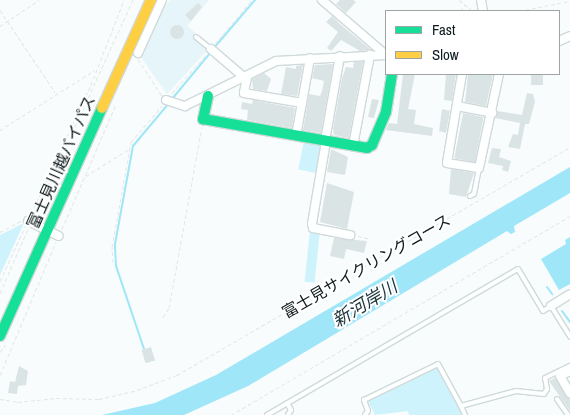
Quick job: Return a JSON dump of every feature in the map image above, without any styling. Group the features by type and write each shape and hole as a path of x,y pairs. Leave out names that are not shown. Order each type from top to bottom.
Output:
{"main road":[{"name":"富士見川越バイパス","path":"0,314 35,224 141,0"},
{"name":"富士見川越バイパス","path":"0,336 35,224 151,0"},
{"path":"208,96 203,119 367,148 372,145 386,112 392,75"}],"street":[{"path":"138,53 162,0"},
{"path":"322,0 385,54"},
{"path":"213,50 246,77"},
{"path":"168,102 185,106 276,61 340,56 385,55"},
{"path":"340,56 312,224 314,228 350,235"},
{"path":"353,146 370,56"},
{"path":"296,136 310,58"},
{"path":"462,75 447,163 479,168 499,75"},
{"path":"246,77 244,93 302,103"},
{"path":"457,106 492,113"},
{"path":"35,224 59,236"},
{"path":"551,306 570,294"},
{"path":"570,371 560,376 570,392"}],"lane":[{"path":"196,37 213,50"},
{"path":"470,196 474,194 479,168"},
{"path":"267,415 518,269 543,311 551,306 570,336"},
{"path":"365,415 368,411 364,400 438,364 465,415"},
{"path":"461,406 516,391 544,394 547,389 545,378 570,366"},
{"path":"558,399 568,415"},
{"path":"287,404 291,410 288,415"}],"path":[{"path":"0,26 39,0"},
{"path":"0,281 35,224 124,0"},
{"path":"0,293 35,224 133,0"},
{"path":"85,177 129,148 213,50 252,0"},
{"path":"459,0 472,10"},
{"path":"525,10 570,1"},
{"path":"461,10 466,5"},
{"path":"0,10 56,94"},
{"path":"134,62 138,53"},
{"path":"138,53 138,60 168,102"},
{"path":"0,130 95,70"},
{"path":"0,376 119,97"},
{"path":"163,317 169,308 203,119"},
{"name":"富士見サイクリングコース","path":"0,399 26,402 56,398 99,399 160,382 224,350 570,147"},
{"path":"113,262 112,246 129,148"},
{"path":"231,415 570,216"},
{"path":"0,232 35,224"},
{"path":"350,235 372,239"}],"shaded area":[{"path":"170,0 209,0 187,26 211,46 167,94 140,56 158,15"},
{"path":"304,140 324,144 318,173 298,169"},
{"path":"24,223 0,275 0,235"},
{"path":"310,230 320,231 315,283 305,282"},
{"path":"438,366 462,415 409,415 408,411 375,415 368,401"}],"water":[{"name":"新河岸川","path":"570,167 570,193 514,226 515,232 511,234 507,231 248,386 184,415 102,415 155,403 216,375"},
{"path":"570,237 570,284 559,290 541,259 566,244 565,240"}],"building":[{"path":"340,0 353,0 356,2 346,13 336,4"},
{"path":"198,3 202,7 191,21 185,15"},
{"path":"332,16 371,50 360,51 341,40 331,51 327,48 338,32 326,22"},
{"path":"174,25 180,25 184,32 180,39 174,39 170,35 170,29"},
{"path":"354,62 363,62 349,138 334,135 333,129 342,78 346,67 353,68"},
{"path":"333,64 321,133 303,130 309,94 320,96 324,81 312,78 315,65"},
{"path":"303,65 297,96 281,94 286,67 296,69 296,66"},
{"path":"264,73 271,79 267,91 253,89 252,79"},
{"path":"403,75 415,75 408,109 416,110 414,124 433,128 432,136 386,130 389,123 397,124"},
{"path":"446,75 456,75 452,101 444,100"},
{"path":"468,75 493,75 486,106 465,102"},
{"path":"531,75 543,75 543,85 531,85"},
{"path":"527,93 533,94 535,102 529,124 525,124 520,149 508,147 513,134 518,135 520,123 495,118 497,111 522,115"},
{"path":"372,99 379,100 374,118 368,117"},
{"path":"253,100 295,108 292,128 247,120 248,110 241,109 242,102 252,104"},
{"path":"442,109 450,111 446,133 439,131"},
{"path":"463,113 484,117 475,162 454,158"},
{"path":"492,148 501,149 499,157 511,161 508,172 502,170 503,166 488,163"},
{"path":"331,149 348,157 345,175 327,172"},
{"path":"451,169 474,173 466,197 449,194"},
{"path":"327,183 354,192 347,229 320,222"},
{"path":"334,238 367,241 364,253 346,249 344,259 330,256"},
{"path":"151,347 155,360 146,363 141,350"},
{"path":"19,366 28,371 26,385 18,386 17,394 8,393 10,381 15,382"},
{"path":"555,378 570,399 570,411 549,381"}],"waterway":[{"path":"213,49 255,0"},
{"path":"172,99 210,53"},
{"path":"144,349 116,266 115,244 133,146 169,103"},
{"path":"547,287 552,294"},
{"path":"562,311 570,322"}],"traffic: fast":[{"path":"208,96 203,119 367,148 372,145 386,112 392,75"},
{"path":"0,336 102,108"}],"traffic: slow":[{"path":"102,108 151,0"}]}
